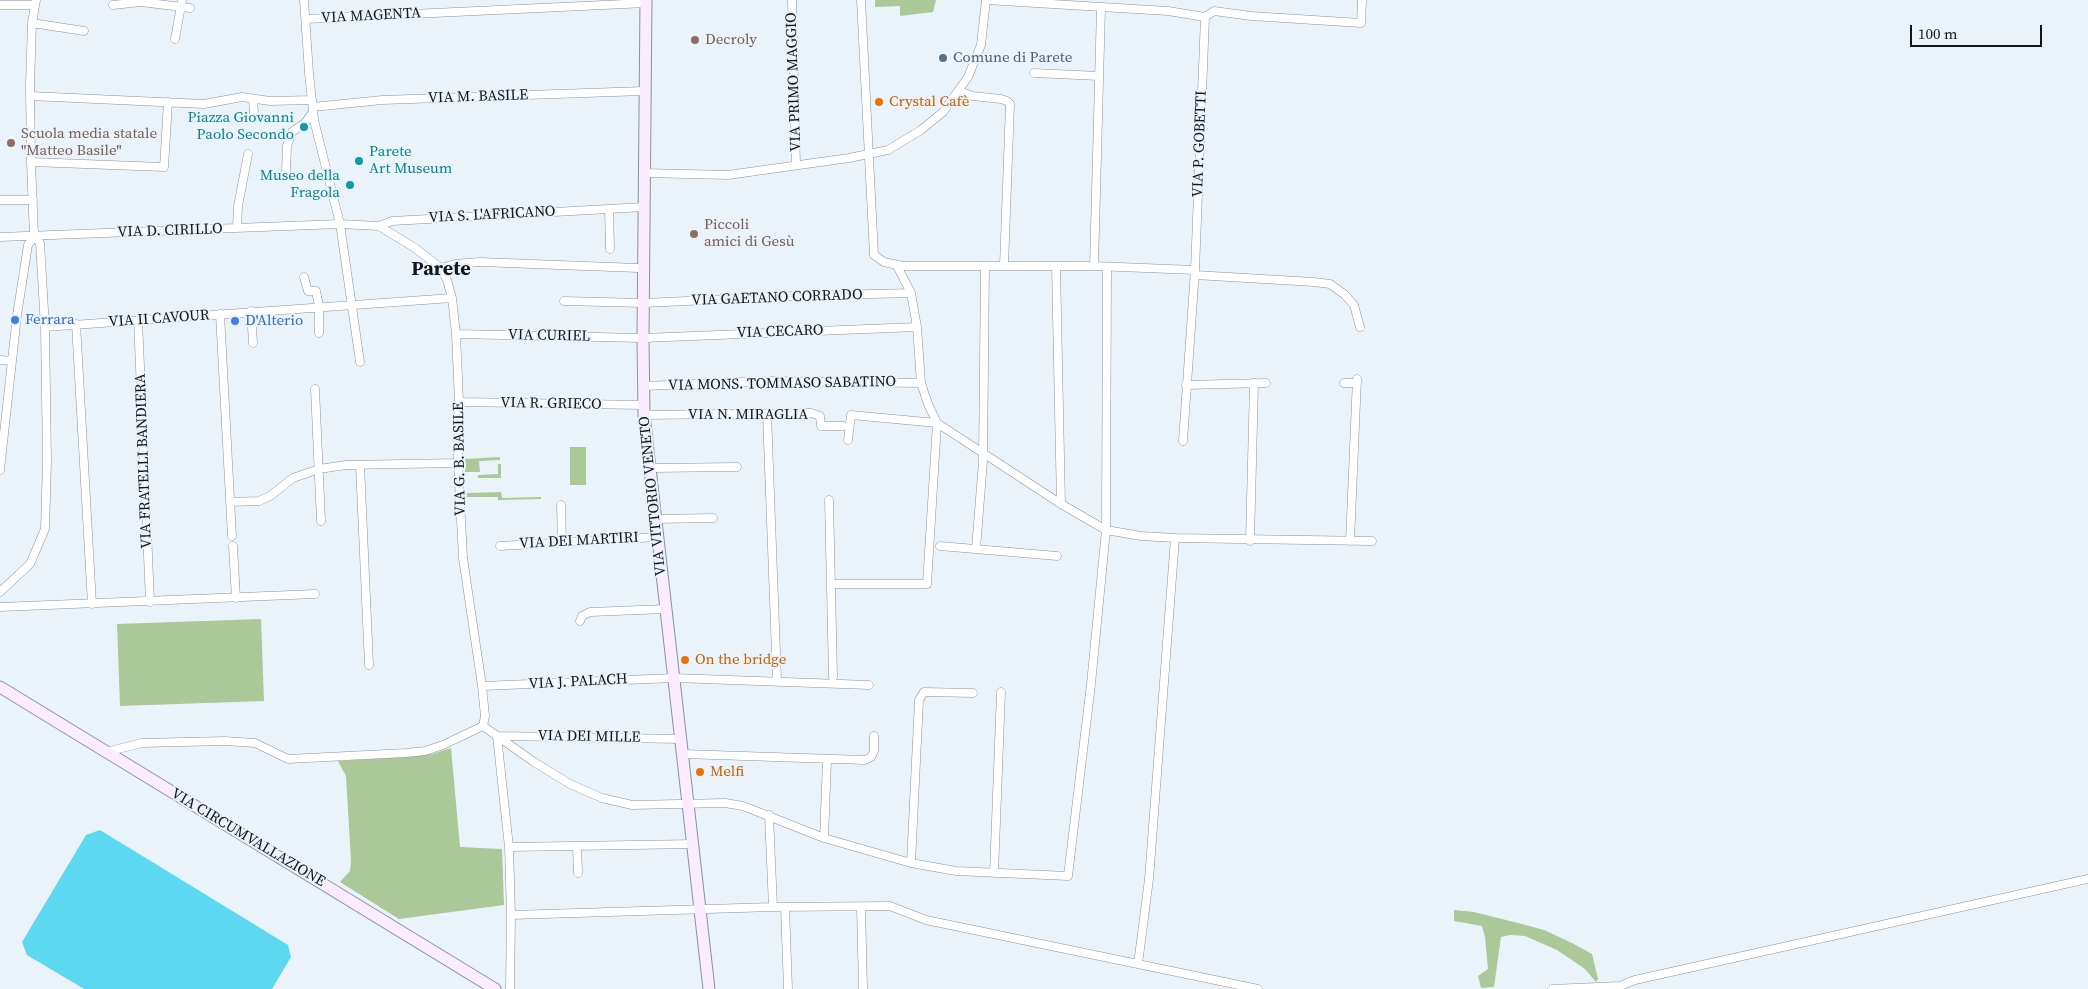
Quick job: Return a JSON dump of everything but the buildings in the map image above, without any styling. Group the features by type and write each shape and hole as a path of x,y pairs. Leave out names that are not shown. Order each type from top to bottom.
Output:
{"street":[{"path":"304,0 312,106 340,224 360,362"},
{"name":"VIA PRIMO MAGGIO","path":"792,0 796,165"},
{"path":"861,0 874,255 884,262 897,266 1094,266 1330,284 1339,289 1350,300 1357,312 1360,327"},
{"path":"644,173 728,175 888,150 922,130 943,112 968,76 981,45 986,0 1168,11 1205,17 1214,11 1251,16 1361,23 1362,0"},
{"path":"0,5 35,2 32,22 30,96 34,236 28,245 2,441 0,470"},
{"path":"113,5 141,2 181,4 190,8"},
{"name":"VIA MAGENTA","path":"306,19 646,2"},
{"name":"VIA VITTORIO VENETO","path":"646,2 644,207 641,268 644,410 709,989"},
{"path":"175,39 181,4"},
{"path":"1094,266 1101,8"},
{"name":"VIA P. GOBETTI","path":"1183,441 1195,273 1205,17"},
{"path":"32,22 84,31"},
{"path":"1034,72 1099,76"},
{"name":"VIA M. BASILE","path":"30,96 204,104 238,98 312,106 382,100 644,91"},
{"path":"958,91 973,96 1001,99 1010,104 1004,266"},
{"path":"253,99 254,114"},
{"path":"31,162 164,167 168,102"},
{"path":"286,172 287,146 292,132 305,123 312,106"},
{"path":"237,228 238,206 248,154"},
{"path":"0,200 33,200"},
{"name":"VIA S. L'AFRICANO","path":"340,224 379,226 392,221 644,207"},
{"path":"608,209 610,249"},
{"name":"VIA D. CIRILLO","path":"0,237 340,224"},
{"path":"379,226 415,248 441,268 455,264 480,262 641,268"},
{"path":"0,592 30,564 45,529 47,461 45,327 40,243 34,236"},
{"path":"831,584 927,584 937,424 921,383 917,328 911,293 897,266"},
{"path":"976,549 983,454 985,266"},
{"path":"1056,267 1061,504"},
{"name":"VIA G. B. BASILE","path":"441,268 448,280 456,334 459,402 458,463 463,558 482,686 485,716 483,726"},
{"path":"106,752 142,743 224,741 255,743 288,758 406,753 434,748 483,726 570,784 602,798 632,805 725,803 743,806 824,838 911,863 956,871 1068,876 1091,684 1106,530 1107,268"},
{"path":"304,277 308,291 316,291 319,306 319,333"},
{"name":"VIA GAETANO CORRADO","path":"564,301 643,303 784,296 911,293"},
{"name":"VIA II CAVOUR","path":"45,327 452,298"},
{"path":"251,311 253,343"},
{"path":"220,314 232,536"},
{"name":"VIA FRATELLI BANDIERA","path":"138,320 150,602"},
{"path":"76,324 92,604"},
{"name":"VIA CECARO","path":"642,338 917,328"},
{"name":"VIA CURIEL","path":"456,334 642,338"},
{"path":"0,360 12,361"},
{"path":"1344,383 1357,381 1350,541"},
{"name":"VIA MONS. TOMMASO SABATINO","path":"643,386 770,382 921,383"},
{"path":"1186,385 1266,383"},
{"path":"1250,541 1254,384"},
{"path":"315,389 321,521"},
{"name":"VIA R. GRIECO","path":"459,402 644,410"},
{"name":"VIA N. MIRAGLIA","path":"644,410 767,414 811,413 820,416 821,426 842,426"},
{"path":"767,414 777,680"},
{"path":"848,440 851,415 937,424 1061,504 1106,530 1141,536 1174,538 1372,542"},
{"path":"230,502 259,501 270,496 288,480 319,468 458,463"},
{"path":"360,466 369,664"},
{"path":"651,468 736,467"},
{"path":"829,500 833,677"},
{"path":"561,505 562,542"},
{"path":"656,519 713,518"},
{"name":"VIA DEI MARTIRI","path":"500,546 658,536"},
{"path":"1138,964 1149,879 1174,538"},
{"path":"232,546 236,598"},
{"path":"940,546 1057,556"},
{"path":"0,607 315,594"},
{"path":"580,621 582,616 590,612 666,609"},
{"name":"VIA J. PALACH","path":"482,686 674,678 777,680 869,685"},
{"name":"VIA CIRCUMVALLAZIONE","path":"0,688 495,989"},
{"path":"911,863 918,700 924,692 973,693"},
{"path":"994,873 1001,692"},
{"path":"497,736 509,847 511,915 510,989"},
{"name":"VIA DEI MILLE","path":"497,736 681,740"},
{"path":"683,754 864,760 871,757 874,751 874,736"},
{"path":"824,838 827,760"},
{"path":"769,815 773,906"},
{"path":"509,847 694,844"},
{"path":"577,846 578,873"},
{"path":"1552,989 1620,986 1635,980 2088,879"},
{"path":"511,915 773,906 890,906 926,920 1258,989"},
{"path":"861,906 863,989"},
{"path":"786,907 788,989"}],"green space":[{"path":"875,0 936,0 933,12 900,16 900,6 875,7"},
{"path":"570,447 586,447 586,485 570,485"},
{"path":"500,457 500,460 479,461 480,472 465,472 464,459"},
{"path":"498,464 501,464 501,478 478,478 478,475 498,474"},
{"path":"501,492 502,498 541,497 541,499 498,500 498,497 467,497 467,493"},
{"path":"261,619 264,701 120,706 117,624"},
{"path":"451,748 460,847 502,849 504,905 399,919 340,882 350,871 351,861 346,776 338,761 408,757 432,754"},
{"path":"1454,910 1474,912 1544,930 1572,943 1592,954 1598,979 1596,982 1585,969 1557,950 1525,936 1510,935 1501,937 1494,987 1481,988 1478,976 1488,969 1482,926 1454,921"}],"water":[{"path":"100,830 288,945 291,957 272,989 84,989 27,955 22,942 86,835"}],"place":[{"name":"Decroly","path":"695,40"},
{"name":"Comune di Parete","path":"943,58"},
{"name":"Crystal Cafè","path":"879,102"},
{"name":"Piazza Giovanni Paolo Secondo","path":"304,127"},
{"name":"Scuola media statale \"Matteo Basile\"","path":"11,143"},
{"name":"Parete Art Museum","path":"359,161"},
{"name":"Museo della Fragola","path":"350,185"},
{"name":"Piccoli amici di Gesù","path":"694,234"},
{"name":"Ferrara","path":"15,320"},
{"name":"D'Alterio","path":"235,321"},
{"name":"On the bridge","path":"685,660"},
{"name":"Melfi","path":"700,772"}],"district":[{"name":"Parete","path":"441,270"}]}
